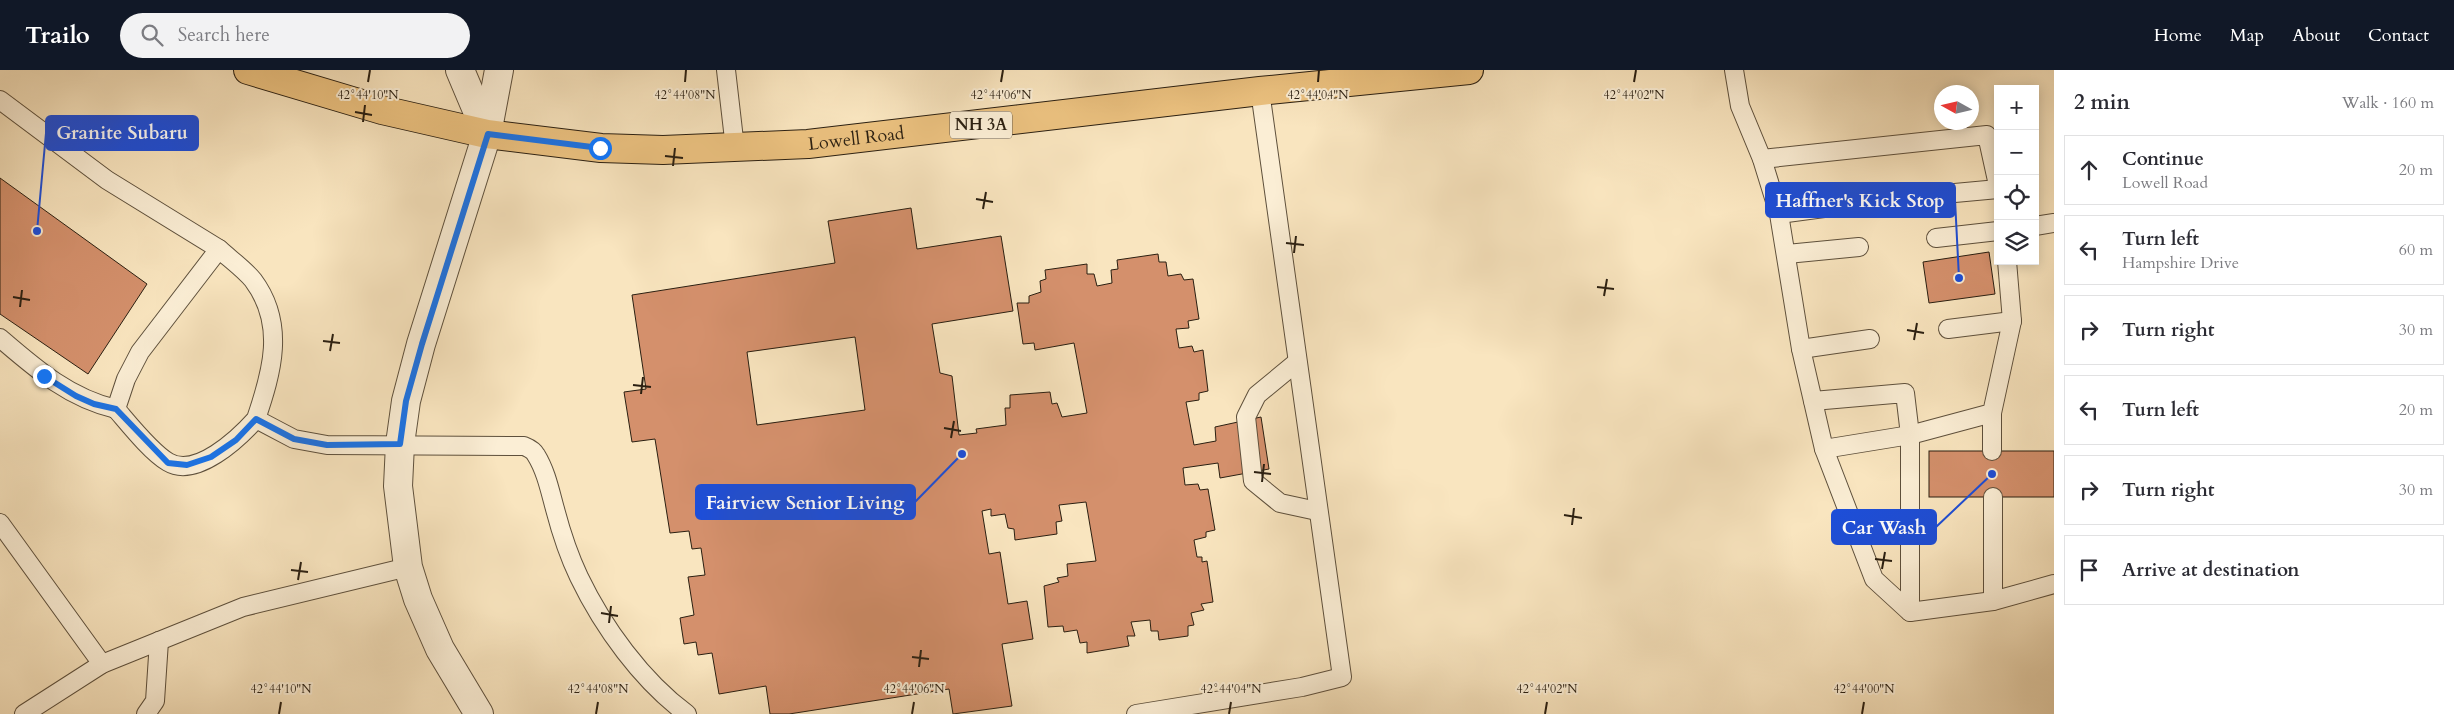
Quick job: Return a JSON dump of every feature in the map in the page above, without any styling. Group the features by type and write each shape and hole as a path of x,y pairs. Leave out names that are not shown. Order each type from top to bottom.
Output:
{"main road":[{"name":"Lowell Road","path":"248,70 382,110 488,134 600,148 663,150 808,144 1470,70"}],"street":[{"path":"460,70 488,134"},
{"path":"479,714 440,649 418,599 408,567 398,486 400,444 406,401 488,134 499,70"}],"lane":[{"path":"726,70 735,148"},
{"path":"1734,70 1740,106 1762,159 1779,214 1801,349 1824,449 1874,579 1910,612"},
{"path":"1136,714 1302,687 1342,677 1260,92"},
{"path":"0,100 107,180 219,249 252,279 269,306 274,338 270,378 256,419 230,444 211,457 187,465 168,463 116,409 94,404 76,396 44,376 0,338"},
{"path":"1762,159 1987,135 1996,175"},
{"path":"1933,195 1994,189"},
{"path":"1779,214 1854,204"},
{"path":"2039,225 2054,223"},
{"path":"1936,238 1994,231"},
{"path":"1786,254 1859,247"},
{"path":"116,409 126,379 140,352 219,249"},
{"path":"1992,451 1992,414 2012,321 2007,265"},
{"path":"1948,329 2012,321"},
{"path":"1801,349 1870,339"},
{"path":"1297,362 1257,396 1246,417 1253,481 1280,503 1318,511"},
{"path":"1813,401 1906,393 1910,435 1910,612"},
{"path":"1824,449 1910,435 1992,414"},
{"path":"256,419 294,439 327,445 524,446 536,453 545,473 560,530 580,578 614,635 642,674 669,701 686,714"},
{"path":"1993,497 1993,600"},
{"path":"0,523 102,664"},
{"path":"24,714 102,664 243,607 408,567"},
{"path":"1910,612 1993,600 2054,584"},
{"path":"146,714 155,701 159,641"}],"building":[{"path":"0,178 147,284 88,374 0,314"},
{"path":"911,208 917,249 1001,236 1013,311 932,324 940,373 952,376 959,435 977,433 976,429 1006,425 1005,408 1010,408 1010,395 1050,392 1052,404 1057,403 1062,417 1087,413 1074,343 1035,350 1034,343 1023,344 1017,303 1029,303 1029,296 1041,292 1040,281 1046,279 1045,270 1087,264 1087,274 1094,274 1097,286 1112,283 1111,270 1118,269 1117,260 1158,254 1159,262 1166,262 1168,276 1181,274 1184,280 1193,279 1199,319 1188,321 1189,328 1176,329 1179,348 1192,346 1194,352 1203,350 1208,391 1199,393 1199,400 1186,402 1194,445 1216,441 1215,427 1261,417 1269,469 1220,478 1218,463 1183,468 1185,485 1198,484 1200,490 1208,489 1215,530 1206,532 1206,537 1194,540 1197,557 1202,557 1202,562 1207,561 1213,602 1201,604 1204,610 1191,613 1194,625 1188,626 1188,636 1159,640 1158,631 1151,631 1150,620 1131,622 1135,636 1127,636 1129,646 1087,653 1087,642 1080,643 1077,630 1064,632 1063,626 1048,627 1044,586 1059,582 1057,578 1068,576 1067,564 1096,561 1086,502 1059,505 1062,521 1056,522 1057,534 1015,540 1014,529 1008,528 1005,514 991,516 991,509 982,511 989,554 1000,552 1008,604 1027,601 1033,639 1002,644 1012,706 953,714 949,689 789,714 770,714 766,686 719,694 712,653 698,655 696,642 684,644 680,618 694,615 688,577 705,575 701,548 692,549 689,531 670,533 655,439 632,442 624,392 646,389 632,295 835,263 828,221","holes":["855,337 865,410 757,425 747,352"]},
{"path":"1989,252 1995,294 1929,303 1923,262"},
{"path":"1929,451 2054,451 2054,497 1929,497"}],"place":[{"name":"Granite Subaru","path":"37,231"},
{"name":"Haffner's Kick Stop","path":"1959,278"},
{"name":"Fairview Senior Living","path":"962,454"},
{"name":"Car Wash","path":"1992,474"}],"route":[{"path":"44,376 76,396 94,404 116,409 168,463 187,465 211,457 236,440 256,419 294,439 327,445 400,444 406,401 422,344 488,134 600,148"}]}
